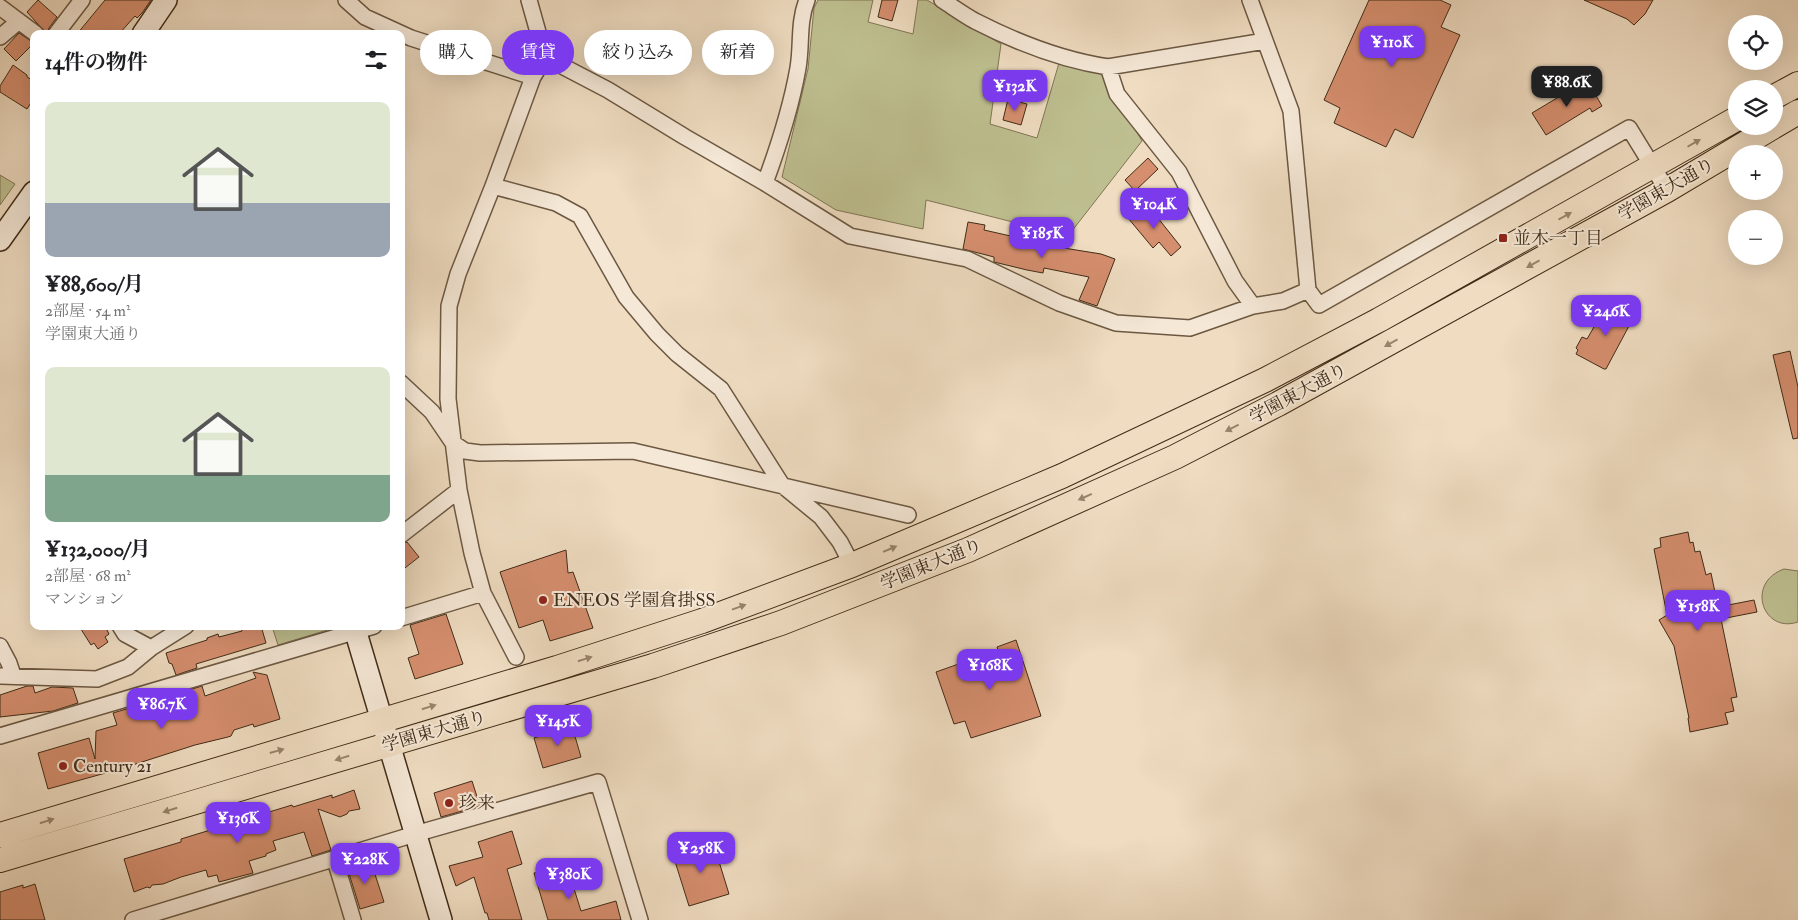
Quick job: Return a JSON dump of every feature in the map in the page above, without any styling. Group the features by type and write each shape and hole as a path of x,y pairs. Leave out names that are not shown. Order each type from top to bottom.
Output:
{"main road":[{"path":"1783,93 1798,84"},
{"name":"学園東大通り","path":"0,860 653,666 781,623 968,550 1175,457 1278,404 1667,190 1798,112"},
{"name":"学園東大通り","path":"0,835 558,668 684,627 852,565 1062,476 1265,380 1379,320 1728,123"}],"street":[{"path":"59,30 82,0"},
{"path":"146,30 166,0"},
{"path":"346,0 365,17 393,30"},
{"path":"529,0 537,30"},
{"path":"765,183 782,138 798,67 802,11 807,0"},
{"path":"942,0 973,20 1019,41 1087,64 1108,67 1265,41"},
{"path":"1250,0 1291,111 1308,290 1319,305 1629,128 1667,190"},
{"path":"0,7 31,30"},
{"path":"0,38 19,21"},
{"path":"405,35 534,77 458,274 449,306 448,399 459,490 472,553 483,593 516,657"},
{"path":"1108,67 1117,94 1179,172 1235,280 1253,306"},
{"path":"574,72 608,90 765,183 850,236 968,258 1059,303 1116,323 1190,328 1253,306 1283,301 1308,290"},
{"path":"493,186 556,203 580,216 626,297 677,354 721,389 782,485 821,517 840,542 852,565"},
{"path":"0,240 30,198"},
{"path":"405,387 432,412 453,443 464,451 480,453 633,451 908,515"},
{"path":"405,532 459,490"},
{"path":"405,617 483,593"},
{"path":"122,630 125,634 151,648"},
{"path":"0,646 10,663 7,675 96,679 128,666 151,648 180,630"},
{"path":"0,736 354,630"},
{"path":"361,630 389,744 441,920"},
{"path":"141,919 415,834 598,782 640,920"},
{"path":"335,860 353,920"}],"green space":[{"path":"818,0 873,0 868,22 913,34 918,0 927,0 1001,44 990,124 1037,138 1059,63 1102,74 1142,141 1068,236 926,200 923,229 836,210 782,177 808,69 814,8"},
{"path":"0,175 15,184 0,205"},
{"path":"1784,569 1798,571 1798,622 1786,624 1776,621 1768,614 1763,605 1762,595 1765,585 1772,576"},
{"path":"273,630 327,630 278,645"}],"building":[{"path":"38,0 57,17 48,30 43,30 27,12"},
{"path":"105,0 151,0 142,13 137,18 135,16 123,30 80,30"},
{"path":"882,0 898,0 892,21 878,17"},
{"path":"1369,0 1440,0 1451,5 1441,27 1460,35 1413,138 1395,129 1386,147 1334,123 1340,108 1324,100"},
{"path":"1584,0 1653,0 1645,14 1634,25 1627,19"},
{"path":"19,33 30,40 30,47 16,61 4,49"},
{"path":"13,65 27,75 30,79 30,104 27,109 0,92 0,86"},
{"path":"1587,80 1602,106 1592,112 1590,108 1546,135 1532,113"},
{"path":"1008,99 1027,104 1021,125 1003,120"},
{"path":"1148,158 1158,169 1135,191 1125,180"},
{"path":"1146,203 1181,247 1171,256 1159,242 1153,248 1128,218"},
{"path":"968,222 985,225 984,230 1015,237 1014,240 1101,254 1115,259 1097,306 1079,300 1089,277 1044,268 1043,273 1027,270 994,262 994,257 963,249"},
{"path":"1619,301 1637,311 1606,369 1604,369 1576,354 1578,350 1576,348 1582,337 1587,339 1598,320 1606,325"},
{"path":"1790,351 1798,387 1798,438 1793,439 1773,355"},
{"path":"1688,532 1690,543 1693,542 1695,552 1700,551 1706,575 1711,573 1718,607 1754,600 1757,612 1721,619 1737,697 1731,698 1734,711 1725,713 1728,724 1690,732 1689,718 1674,646 1659,620 1667,615 1654,549 1661,547 1660,538"},
{"path":"407,542 419,557 405,568 405,543"},
{"path":"566,550 568,573 573,572 593,628 550,641 543,620 519,628 500,572"},
{"path":"446,614 463,664 415,679 408,658 419,654 410,625"},
{"path":"82,630 107,630 109,634 105,637 108,642 98,649 94,643 91,645"},
{"path":"262,630 266,643 196,664 197,668 176,675 172,664 169,663 166,653 207,640 207,638 218,634 219,637 242,631"},
{"path":"1016,640 1041,716 971,738 965,721 954,724 936,672 998,650 997,647"},
{"path":"253,672 267,675 280,719 254,727 253,724 234,730 231,736 228,737 48,789 38,753 89,738 95,759 96,731 117,725 113,713 202,686 205,696 256,678"},
{"path":"27,686 33,686 35,693 52,687 73,688 78,703 53,711 0,717 0,695"},
{"path":"572,726 581,757 543,768 534,738"},
{"path":"472,781 480,806 441,817 434,793"},
{"path":"354,790 360,809 349,811 340,817 318,809 331,850 312,856 304,832 273,841 276,850 266,854 266,856 249,861 253,873 219,882 217,875 208,877 206,870 134,892 124,859 181,842 181,839 292,805 293,807 332,795 332,798"},
{"path":"512,831 522,864 507,869 522,920 489,920 474,877 456,886 449,866 483,857 478,842"},
{"path":"701,842 702,846 713,842 729,894 689,906 673,855 689,850 688,846"},
{"path":"363,862 365,867 372,865 384,902 360,909 347,867"},
{"path":"558,866 563,882 571,879 581,911 616,901 621,920 548,920 534,873"},
{"path":"35,884 45,920 0,920 0,892 23,885 23,888"}],"place":[{"name":"並木一丁目","path":"1503,238"},
{"name":"ENEOS 学園倉掛SS","path":"543,600"},
{"name":"Century 21","path":"63,766"},
{"name":"珍来","path":"449,803"}]}
